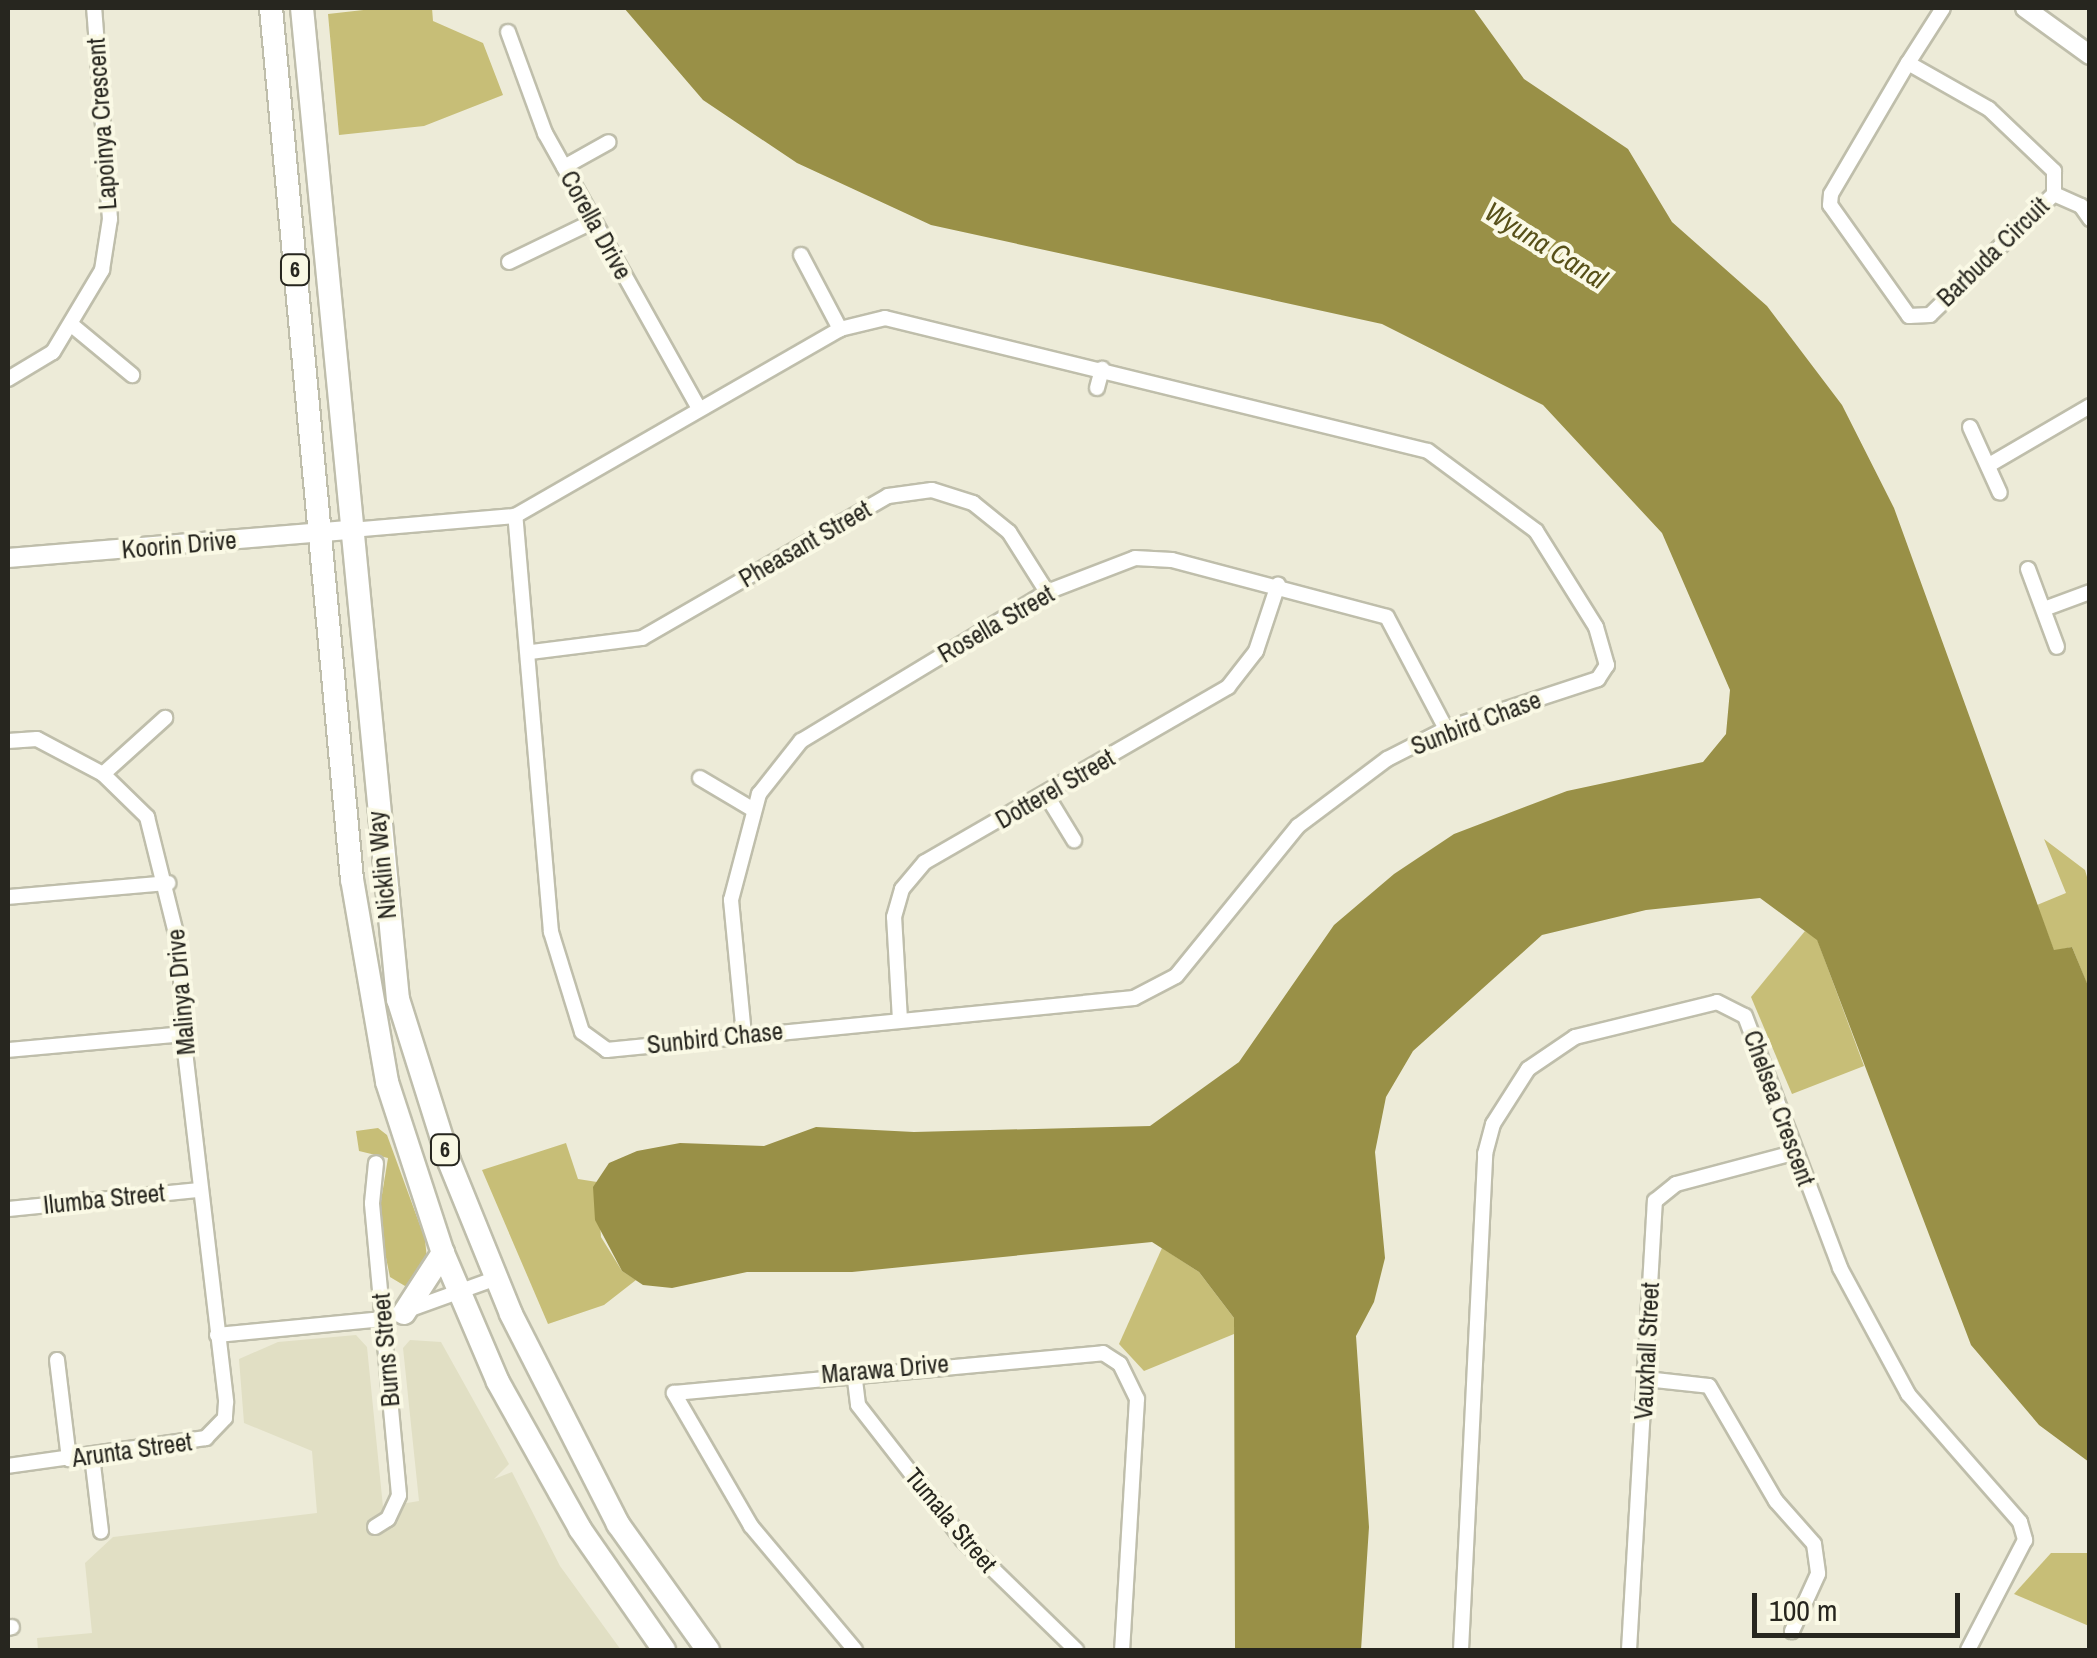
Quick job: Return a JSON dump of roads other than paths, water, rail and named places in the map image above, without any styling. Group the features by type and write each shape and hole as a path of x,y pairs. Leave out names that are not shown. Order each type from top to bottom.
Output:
{"highway":[{"name":"Nicklin Way","path":"271,8 319,533 368,988 387,1082 443,1253 538,1458 664,1650"},
{"name":"Nicklin Way","path":"302,8 398,999 418,1076 494,1278 618,1524 708,1650"},
{"path":"394,1316 443,1253"}],"street":[{"name":"Lapoinya Crescent","path":"8,379 53,352 73,326 102,270 110,219 94,8"},
{"name":"Barbuda Circuit","path":"1908,63 1989,109 2054,171 2054,194 1930,315 1909,316 1830,205 1908,63 1943,8"},
{"path":"2025,8 2090,55"},
{"name":"Corella Drive","path":"508,32 564,167 700,409"},
{"path":"564,167 610,142"},
{"path":"2054,194 2081,206 2090,219"},
{"path":"510,262 594,221"},
{"path":"802,255 840,329"},
{"name":"Sunbird Chase","path":"351,530 514,516 840,329 885,318 1428,451 1536,530 1596,627 1608,665 1598,679 1446,729 1387,759 1298,826 1176,976 1154,990 1112,1002 607,1050 582,1032 550,932 531,652 514,516"},
{"path":"73,326 132,375"},
{"path":"1097,388 1102,369"},
{"path":"1989,465 2090,406"},
{"path":"1970,427 2000,493"},
{"name":"Pheasant Street","path":"531,652 642,638 888,496 932,490 973,503 1009,532 1046,592"},
{"name":"Koorin Drive","path":"8,558 351,530"},
{"name":"Rosella Street","path":"744,1035 731,900 752,809 801,741 1046,592 1135,558 1278,584 1387,617 1446,729"},
{"path":"2028,569 2057,648"},
{"name":"Dotterel Street","path":"900,1020 894,917 902,889 925,862 1047,796 1228,686 1256,651 1278,584"},
{"path":"2044,609 2090,592"},
{"path":"103,774 165,718"},
{"name":"Malinya Drive","path":"8,741 37,739 103,774 147,817 168,883 180,949 183,1034 217,1335"},
{"path":"700,778 752,809"},
{"path":"1047,796 1074,840"},
{"path":"8,898 168,883"},
{"name":"Chelsea Crescent","path":"1461,1650 1485,1154 1507,1095 1538,1060 1575,1037 1702,1003 1732,1004 1746,1016 1793,1153 1840,1268 1908,1394 2020,1522 2025,1540 1968,1650"},
{"path":"8,1050 183,1034"},
{"name":"Vauxhall Street","path":"1628,1650 1655,1201 1676,1184 1793,1153"},
{"name":"Burns Street","path":"374,1526 388,1519 399,1495 394,1316 372,1203 376,1163"},
{"name":"Ilumba Street","path":"8,1209 200,1190"},
{"path":"217,1335 394,1316 494,1278"},
{"name":"Arunta Street","path":"8,1466 191,1443 217,1428 226,1402 217,1335"},
{"name":"Marawa Drive","path":"855,1650 751,1526 674,1393 1084,1350 1120,1364 1137,1399 1122,1650"},
{"path":"57,1360 68,1459"},
{"name":"Tumala Street","path":"854,1372 858,1405 963,1540 1076,1650"},
{"path":"1646,1379 1709,1386 1776,1501 1814,1544 1818,1574 1792,1631"},
{"path":"92,1456 100,1530"}],"water":[{"name":"Wyuna Canal","path":"624,8 1473,8 1524,79 1628,149 1672,222 1767,306 1842,405 1894,508 2054,950 2072,947 2089,988 2089,1462 2039,1425 1971,1345 1817,940 1760,898 1646,910 1542,935 1413,1051 1386,1097 1375,1152 1385,1258 1374,1302 1356,1336 1369,1527 1361,1650 1235,1650 1234,1318 1199,1272 1152,1242 852,1272 747,1272 672,1288 643,1285 622,1271 595,1220 593,1187 609,1163 637,1151 680,1143 764,1146 816,1127 914,1132 1150,1126 1239,1062 1334,925 1394,874 1454,834 1567,791 1703,762 1726,734 1730,690 1662,533 1543,405 1382,324 931,225 797,163 703,100"}]}
